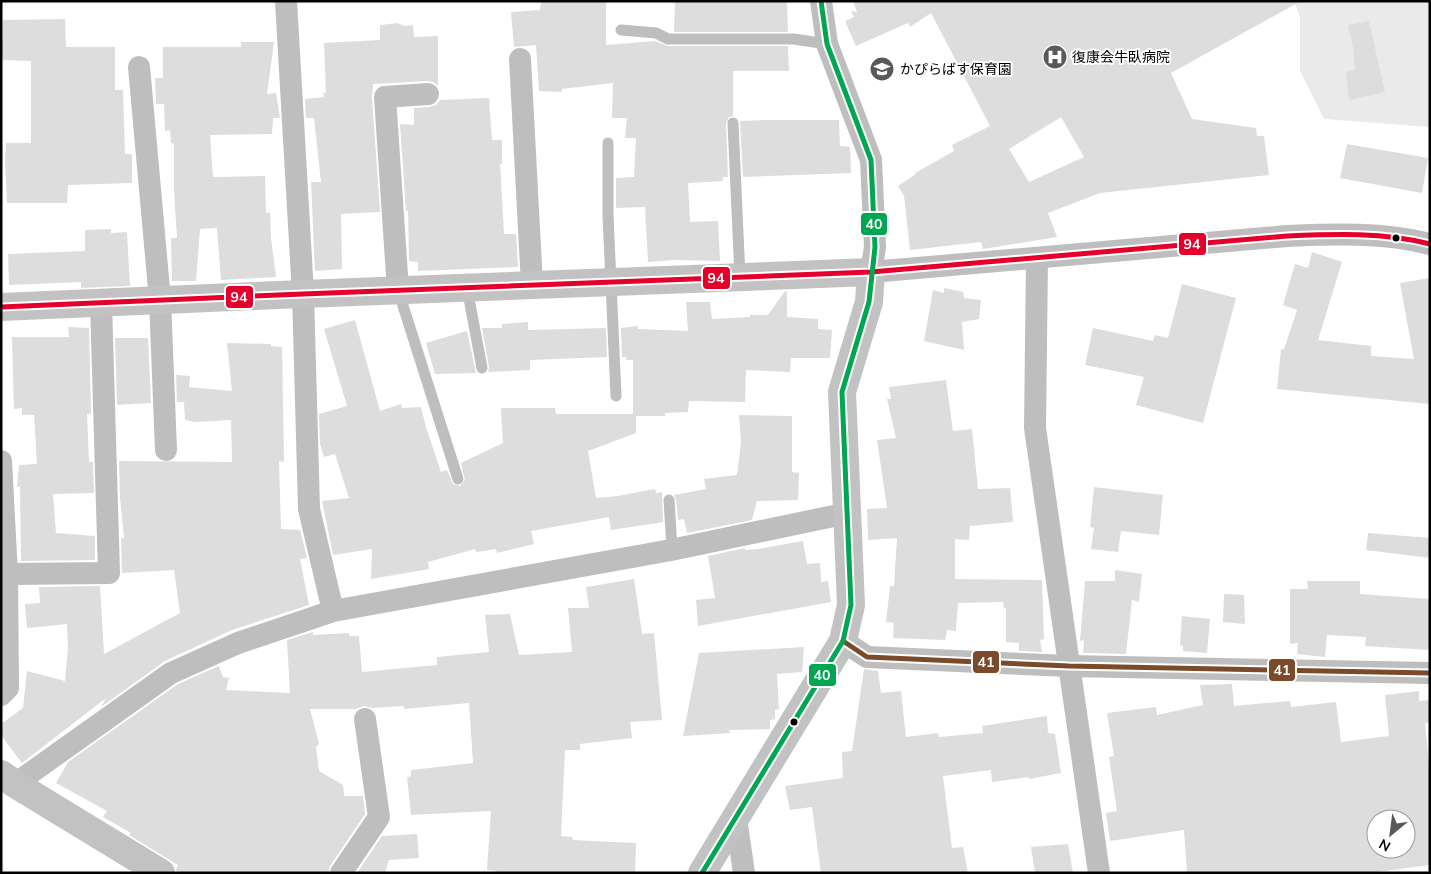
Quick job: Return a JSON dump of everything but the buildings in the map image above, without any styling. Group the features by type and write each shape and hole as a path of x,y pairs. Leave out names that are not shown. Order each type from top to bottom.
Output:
{"street":[{"path":"286,1 303,294 309,509 332,612"},
{"path":"702,873 843,642 852,606 842,392 869,302 875,247 871,160 827,44 821,1"},
{"path":"520,59 532,285"},
{"path":"139,67 160,300 166,450"},
{"path":"398,290 385,97 428,94"},
{"path":"1,307 872,272 1287,236 1343,234 1414,240 1430,244"},
{"path":"1037,258 1035,428 1099,873"},
{"path":"6,574 109,573 101,303"},
{"path":"1,461 6,574 8,688 1,695"},
{"path":"151,870 8,779 171,673 238,643 332,612 672,549 848,513"},
{"path":"843,642 867,657 1069,666 1430,673"},
{"path":"341,873 379,817 365,719"},
{"path":"736,818 744,873"}],"lane":[{"path":"621,30 656,33 668,39 794,39 827,44"},
{"path":"733,123 740,277"},
{"path":"608,143 608,215 616,396"},
{"path":"466,288 482,368"},
{"path":"398,290 458,479"},
{"path":"669,500 672,549"}],"shaded area":[{"path":"1294,1 1430,1 1430,127 1324,119 1300,71 1300,17"}],"transit line":[{"name":"40","path":"702,873 843,641 851,605 842,392 869,302 875,247 871,160 827,44 821,1"},
{"name":"94","path":"1,307 871,272 1287,236 1341,234 1395,237 1430,244"},
{"name":"41","path":"843,641 867,657 1069,666 1430,673"}],"place":[{"name":"復康会牛臥病院","path":"1055,57"},
{"name":"かぴらばす保育園","path":"882,69"}]}
